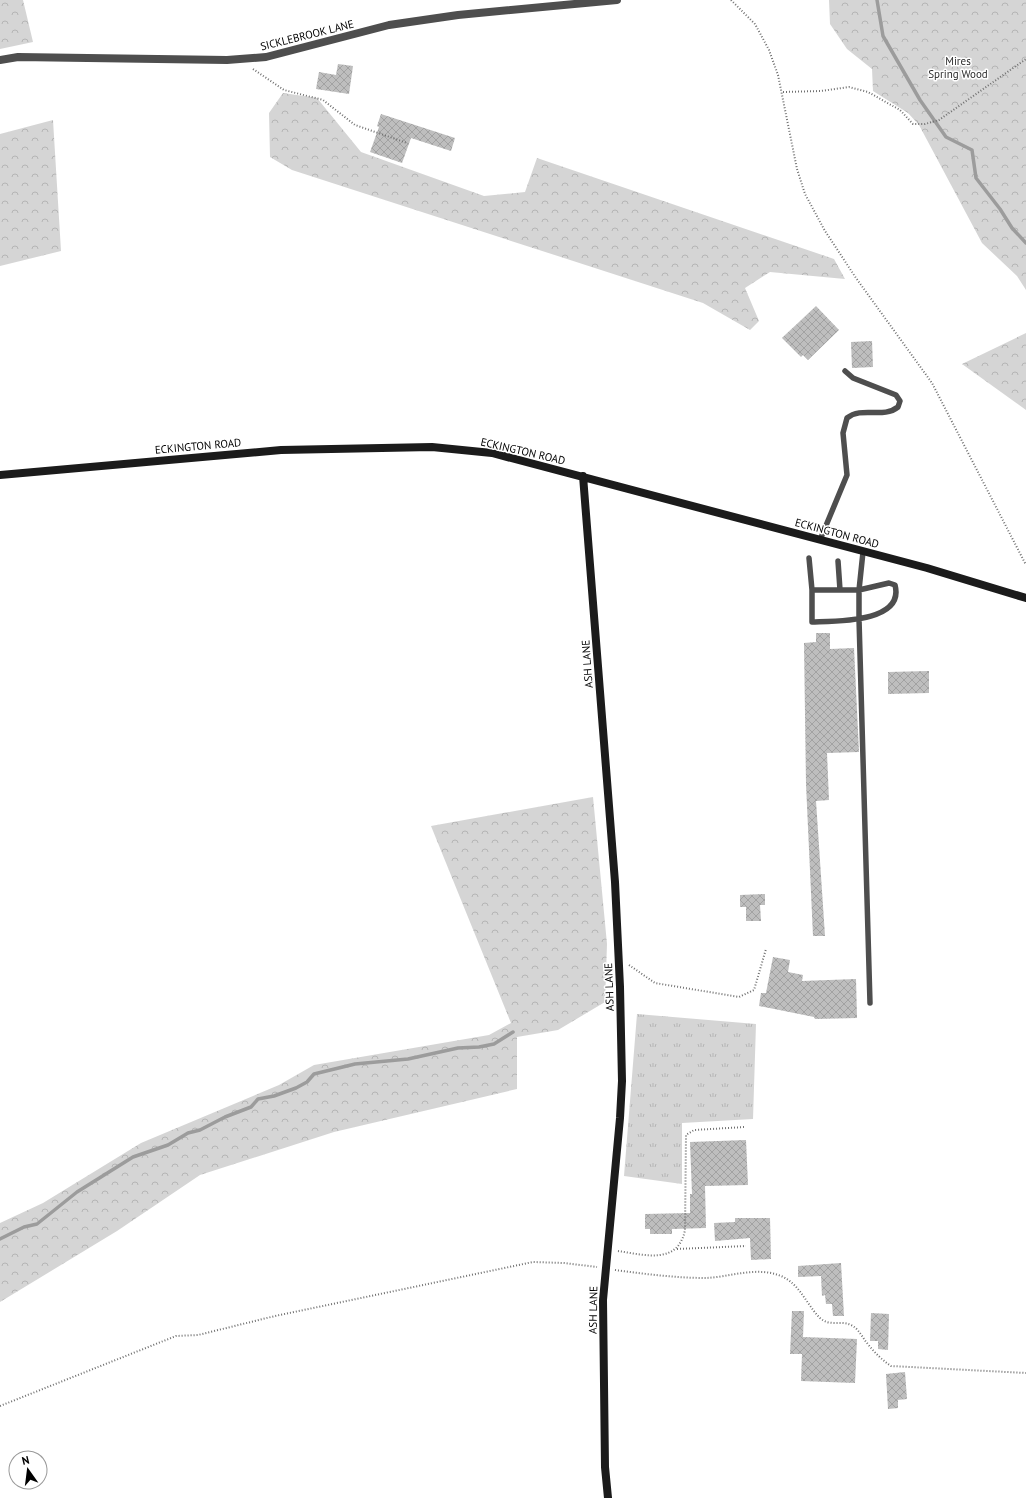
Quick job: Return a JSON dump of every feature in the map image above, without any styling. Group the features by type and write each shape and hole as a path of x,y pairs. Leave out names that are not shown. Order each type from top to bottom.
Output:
{"main road":[{"name":"ECKINGTON ROAD","path":"0,475 281,450 432,447 492,452 927,568 1026,598"},
{"name":"ASH LANE","path":"583,476 620,959 622,1081 620,1118 603,1300 604,1467 608,1498"}],"street":[{"name":"SICKLEBROOK LANE","path":"0,60 18,57 238,60 266,57 389,25 418,20 617,0"}],"lane":[{"path":"820,540 847,475 843,433 847,418 863,411 887,413 898,406 900,400 896,395 853,378 845,370"},
{"path":"864,552 859,590 859,619 870,1003"},
{"path":"809,558 812,590 812,622 859,619 873,615 887,608 895,598 896,590 895,585 889,583 859,590 812,590"},
{"path":"838,561 840,590"}],"path":[{"path":"731,0 755,24 764,39 778,76 797,169 805,194 825,231 856,278 932,383 1026,565"},
{"path":"238,60 284,90 323,100 355,125 407,143"},
{"path":"782,92 821,91 849,87 868,92 900,110 913,124 925,124 939,120 1026,60"},
{"path":"620,959 655,983 739,997 754,990 766,949"},
{"path":"677,1249 683,1241 685,1230 686,1135 694,1130 745,1127"},
{"path":"607,1249 637,1254 659,1255 666,1254 677,1249 746,1246"},
{"path":"0,1406 176,1336 198,1335 291,1312 533,1262 564,1263 682,1278 708,1278 768,1272 782,1276 797,1287 821,1318 829,1324 850,1325 859,1331 867,1344 883,1360 892,1366 1026,1373"}],"green space":[{"path":"0,0 23,0 33,42 0,49"},
{"name":"Mires Spring Wood","path":"829,0 1026,0 1026,290 1017,276 982,243 919,125 908,113 873,91 872,69 847,49 830,24"},
{"path":"283,93 317,98 361,152 484,196 525,192 537,158 834,259 845,279 770,272 745,288 759,321 750,330 703,303 292,170 270,157 269,113"},
{"path":"53,120 61,251 0,266 0,134"},
{"path":"1026,333 1026,410 962,364"},
{"path":"593,797 607,944 605,1002 558,1030 517,1037 517,1089 334,1132 200,1175 117,1231 0,1302 0,1223 43,1203 141,1143 279,1085 314,1065 489,1035 511,1023 431,826"},
{"path":"637,1014 756,1024 753,1119 682,1123 682,1184 624,1176"}],"building":[{"path":"338,64 353,66 349,94 316,89 319,72 336,75"},
{"path":"381,114 455,138 451,151 411,138 402,163 370,152 379,127 377,126"},
{"path":"816,306 839,330 808,360 803,355 801,357 782,338"},
{"path":"872,341 873,367 852,368 851,342"},
{"path":"816,633 830,633 830,649 854,648 859,752 827,753 829,800 816,801 825,936 813,936 806,784 804,643 816,642"},
{"path":"929,671 929,693 888,694 888,672"},
{"path":"765,894 765,905 760,905 761,921 746,921 746,907 740,907 740,895"},
{"path":"773,957 790,960 788,972 803,975 802,981 856,979 857,1018 815,1019 814,1017 759,1006 761,993 766,993"},
{"path":"746,1140 748,1185 705,1186 706,1228 672,1229 672,1234 650,1234 650,1229 645,1229 645,1214 690,1213 690,1194 692,1194 690,1142"},
{"path":"735,1218 770,1218 771,1259 751,1260 750,1238 715,1241 714,1223 735,1222"},
{"path":"841,1263 844,1316 833,1316 832,1304 826,1304 825,1295 822,1296 821,1276 798,1277 798,1266"},
{"path":"792,1311 804,1311 803,1337 857,1339 855,1383 801,1381 802,1354 790,1354"},
{"path":"871,1313 889,1314 888,1350 878,1349 878,1341 870,1341"},
{"path":"905,1372 907,1399 898,1400 898,1408 888,1409 886,1374"}],"waterway":[{"path":"877,0 883,36 920,100 946,137 972,150 976,178 1000,209 1012,228 1026,243"},
{"path":"0,1239 24,1227 37,1224 77,1192 133,1157 168,1145 188,1133 200,1130 225,1117 251,1107 258,1099 274,1096 296,1088 307,1082 314,1074 355,1064 408,1059 458,1048 479,1047 494,1044 513,1032"}]}
